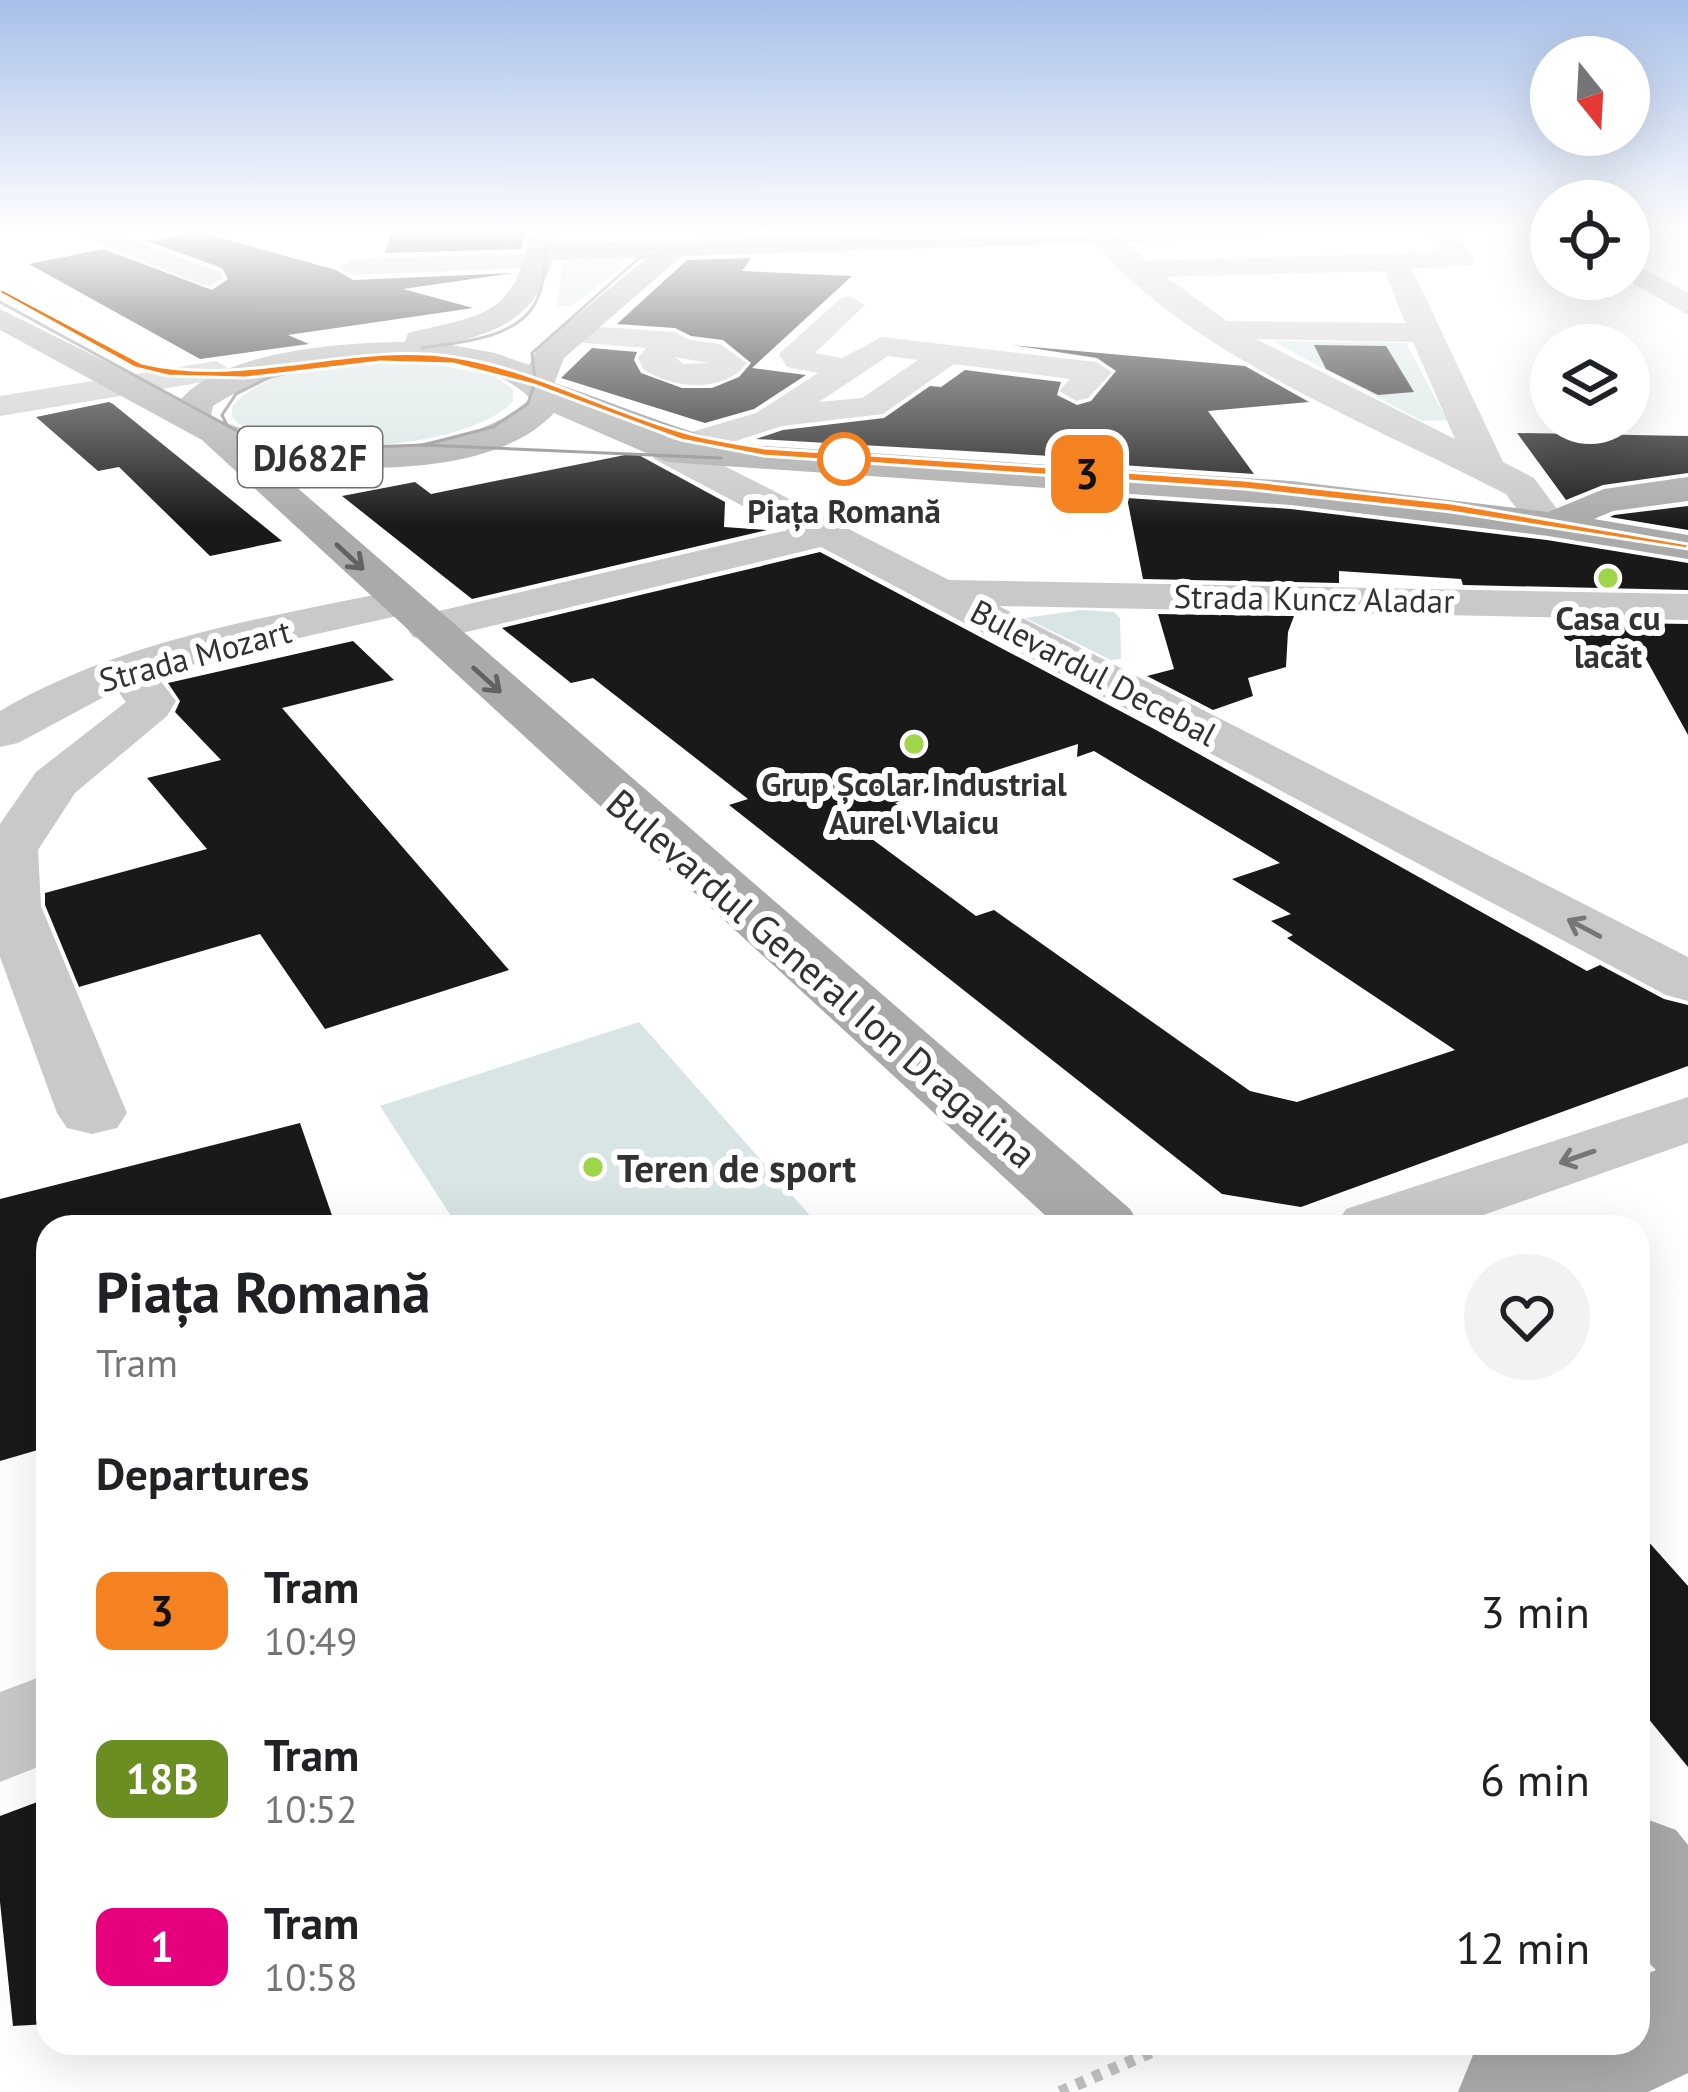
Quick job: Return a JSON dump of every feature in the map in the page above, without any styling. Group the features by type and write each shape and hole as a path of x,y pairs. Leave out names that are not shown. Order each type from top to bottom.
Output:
{"main road":[{"path":"22,330 206,429"},
{"path":"90,330 149,362 216,371 294,362"},
{"name":"DJ682F","path":"462,330 294,362 208,390 197,401 206,429 260,451 319,457 403,454 478,441 518,426 543,410 549,354 577,330"},
{"name":"DJ682F","path":"294,362 398,353 456,356 497,362 544,391"},
{"path":"544,391 667,451 1221,486 1548,524 1688,548"},
{"name":"Bulevardul General Ion Dragalina","path":"206,429 1091,1215"},
{"name":"Bulevardul Decebal","path":"478,441 667,451"},
{"path":"1548,524 1604,501 1688,489"},
{"path":"1650,1881 1688,1930"},
{"path":"1650,2031 1688,2014"},
{"path":"1517,2092 1599,2055"}],"street":[{"path":"572,334 671,344 688,330"},
{"path":"822,330 795,354 799,360 847,367"},
{"path":"1216,330 1520,487 1548,524"},
{"path":"1241,330 1424,334"},
{"path":"1422,330 1487,469"},
{"path":"775,416 882,346 1096,372 1076,391"},
{"path":"667,451 775,416 871,407 951,352"},
{"path":"0,406 216,371"},
{"name":"Bulevardul Decebal","path":"667,451 1688,982"},
{"name":"Strada Mozart","path":"0,732 76,688 124,668 824,534"},
{"name":"Strada Kuncz Aladar","path":"940,592 1688,607"},
{"path":"92,1114 11,906 10,850 55,783 142,716 151,700 124,668"},
{"path":"1407,1215 1688,1119"},
{"path":"0,1737 36,1723"}],"path":[{"path":"1060,2092 1145,2055"}],"shaded area":[{"path":"1272,341 1406,343 1447,420 1422,421"},
{"path":"422,362 493,375 513,389 513,401 491,418 458,431 373,446 288,442 254,433 232,417 232,407 248,392 293,373 348,364"},
{"path":"1081,610 1114,612 1120,618 1121,659 1111,660 1025,618"},
{"name":"Teren de sport","path":"639,1022 809,1215 450,1215 380,1106"}],"building":[{"path":"147,330 325,330 288,335 309,344 200,359"},
{"path":"678,330 794,330 752,368 806,375 754,409 705,423 561,378 592,348 637,352 634,360 641,373 682,388 712,388 739,377 751,363 723,340"},
{"path":"1011,345 1245,366 1309,402 1208,411 1254,474 1121,465 1120,460 756,439 783,430 884,418 930,386 941,387 965,370 1061,382 1057,395 1077,405 1091,401 1116,371 1097,358"},
{"path":"1314,345 1386,346 1414,392 1378,395 1326,369"},
{"path":"109,402 282,541 210,556 119,467 98,471 36,417"},
{"path":"1517,433 1530,433 1530,444 1650,444 1650,435 1688,436 1688,473 1603,485 1566,500"},
{"path":"635,453 725,502 724,527 767,530 472,599 342,496 415,482 431,494"},
{"path":"1127,498 1291,509 1547,540 1688,563 1688,590 1463,585 1461,579 1339,571 1339,583 1143,579"},
{"path":"1688,506 1688,530 1610,517 1614,515"},
{"path":"820,552 1156,730 1587,971 1600,965 1664,999 1688,1005 1688,1066 1301,1207 1222,1194 729,805 748,799 593,678 571,683 502,628","holes":["1078,744 1077,757 1094,751 1280,863 1232,879 1291,914 1271,921 1293,935 1287,938 1455,1050 1297,1102 1250,1091 994,910 976,916 872,839 923,823 895,803"]},
{"path":"1158,614 1294,616 1286,667 1248,678 1253,696 1213,710 1147,676 1174,669"},
{"path":"1559,622 1688,624 1688,735 1646,659 1610,658 1565,639"},
{"path":"353,641 394,680 282,708 509,970 325,1029 260,934 79,987 45,905 45,893 207,849 147,778 221,760 175,712 180,701 168,683"},
{"path":"300,1123 332,1215 36,1215 36,1450 0,1461 0,1199"},
{"path":"1650,1543 1688,1586 1688,1767 1650,1721"},
{"path":"36,1802 36,2025 13,2026 0,1902 0,1816"}],"tram line":[{"path":"51,330 248,437 312,449 423,445"},
{"name":"3","path":"72,330 139,366 168,373 276,372 380,358 453,360 538,382 686,437 764,452 1244,484 1540,520 1688,544"},
{"path":"422,348 505,330"},
{"path":"535,379 532,353 558,330"},
{"path":"137,365 218,377 357,359"},
{"path":"339,362 444,359 535,379"},
{"path":"227,425 222,415 236,394 270,377"},
{"path":"423,445 493,427 528,404 535,379"},
{"path":"535,379 691,433 764,452 1244,485 1482,512 1688,544"},
{"path":"423,445 721,458"}],"place":[{"name":"Piața Romană","path":"844,459"},
{"name":"Casa cu lacăt","path":"1608,578"},
{"name":"Grup Școlar Industrial Aurel Vlaicu","path":"914,744"},
{"name":"Teren de sport","path":"593,1167"}]}
